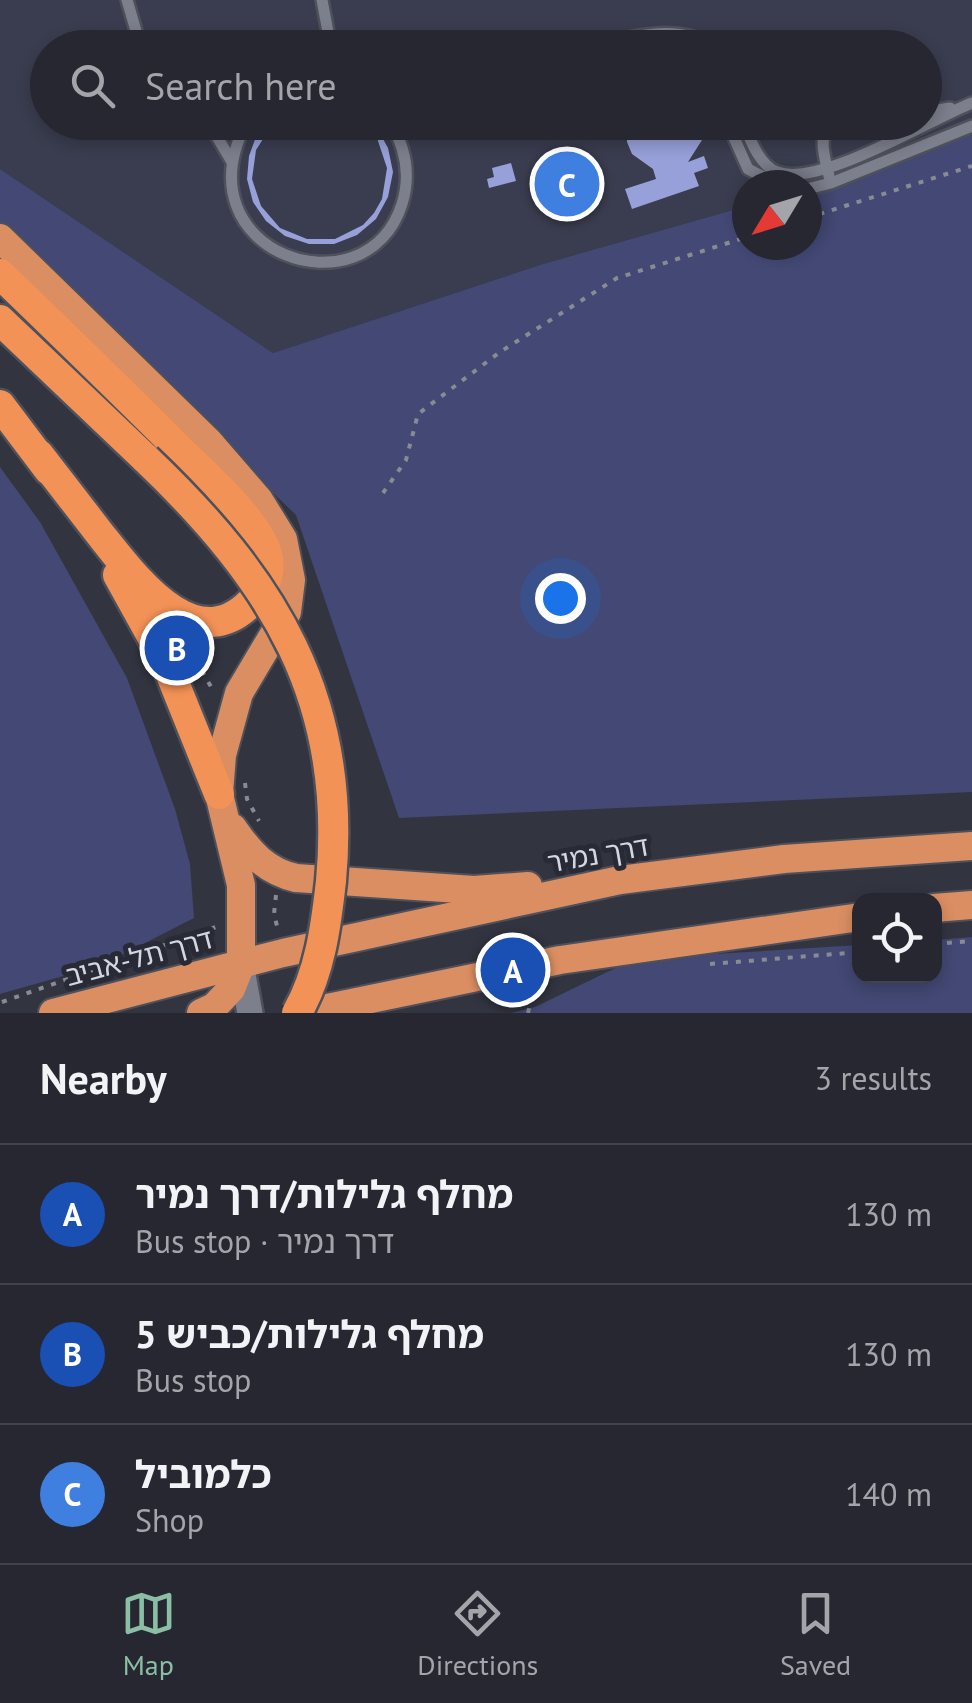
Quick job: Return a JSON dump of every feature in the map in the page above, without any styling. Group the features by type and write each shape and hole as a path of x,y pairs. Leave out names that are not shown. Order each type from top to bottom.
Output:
{"highway":[{"path":"0,238 208,442 259,500 283,539 291,597 287,612 232,709 222,755 223,807 241,885 241,964 231,989 201,1013"},
{"path":"0,274 209,478 246,520 267,556 270,571 264,586 252,602 234,615 212,623 192,620 168,606 142,586 0,405"},
{"path":"0,320 146,459 228,544 272,607 298,655 320,718 335,803 334,844 320,956 300,1013 357,1006 560,960 852,918"},
{"path":"39,455 105,553 165,660 223,807 250,854 278,874 296,878 474,890 620,880"},
{"name":"דרך נמיר","path":"241,964 620,880 784,859 972,846"},
{"path":"942,907 972,905"},
{"name":"דרך תל-אביב","path":"54,1013 241,964"}],"street":[{"path":"241,964 250,1013"}],"lane":[{"path":"127,0 136,30"},
{"path":"322,0 327,30"},
{"path":"942,109 968,105"},
{"path":"942,117 968,105"},
{"path":"942,138 972,126"},
{"path":"218,140 232,162"},
{"path":"237,140 232,162 232,194 242,218 257,238 278,253 302,262 328,263 350,258 370,247 399,212 406,190 407,167 399,140"},
{"path":"735,140 748,170"},
{"path":"752,140 760,158 774,171 792,175 828,169 891,140"},
{"path":"822,140 831,183"},
{"path":"822,185 937,140"}],"path":[{"path":"822,213 972,166"},
{"path":"383,493 406,460 418,414 500,352 616,278 732,242"},
{"path":"2,1002 242,918"},
{"path":"942,943 972,941"},
{"path":"704,965 852,953"},
{"path":"528,1013 534,989"}],"shaded area":[{"path":"0,0 972,0 972,134 822,183 822,170 732,170 732,210 543,264 273,353 0,169"},
{"path":"972,134 972,792 399,818 296,515 0,229 0,169 273,353 543,264 732,210 732,260 822,260 822,183"},
{"path":"0,467 40,522 127,678 175,809 190,864 194,918 102,965 0,994"},
{"path":"972,937 972,1013 511,1013 535,1007 634,959 852,945 852,983 942,983 942,939"}],"building":[{"path":"255,140 262,140 256,150 252,179 261,206 280,228 307,239 335,239 363,225 374,213 382,199 387,168 378,140 384,140 388,148 393,172 388,197 376,219 357,235 334,244 309,244 285,236 266,221 253,202 247,179"},
{"path":"702,140 688,162 704,156 708,168 694,173 699,186 632,209 625,189 656,179 653,169 632,154 627,142"},
{"path":"577,151 595,204 554,218 537,165"},
{"path":"511,163 516,181 489,188 487,179 494,177 492,168"}],"place":[{"name":"כלמוביל","path":"567,184"},
{"name":"מחלף גלילות/כביש 5","path":"177,648"},
{"name":"מחלף גלילות/דרך נמיר","path":"513,970"}]}
